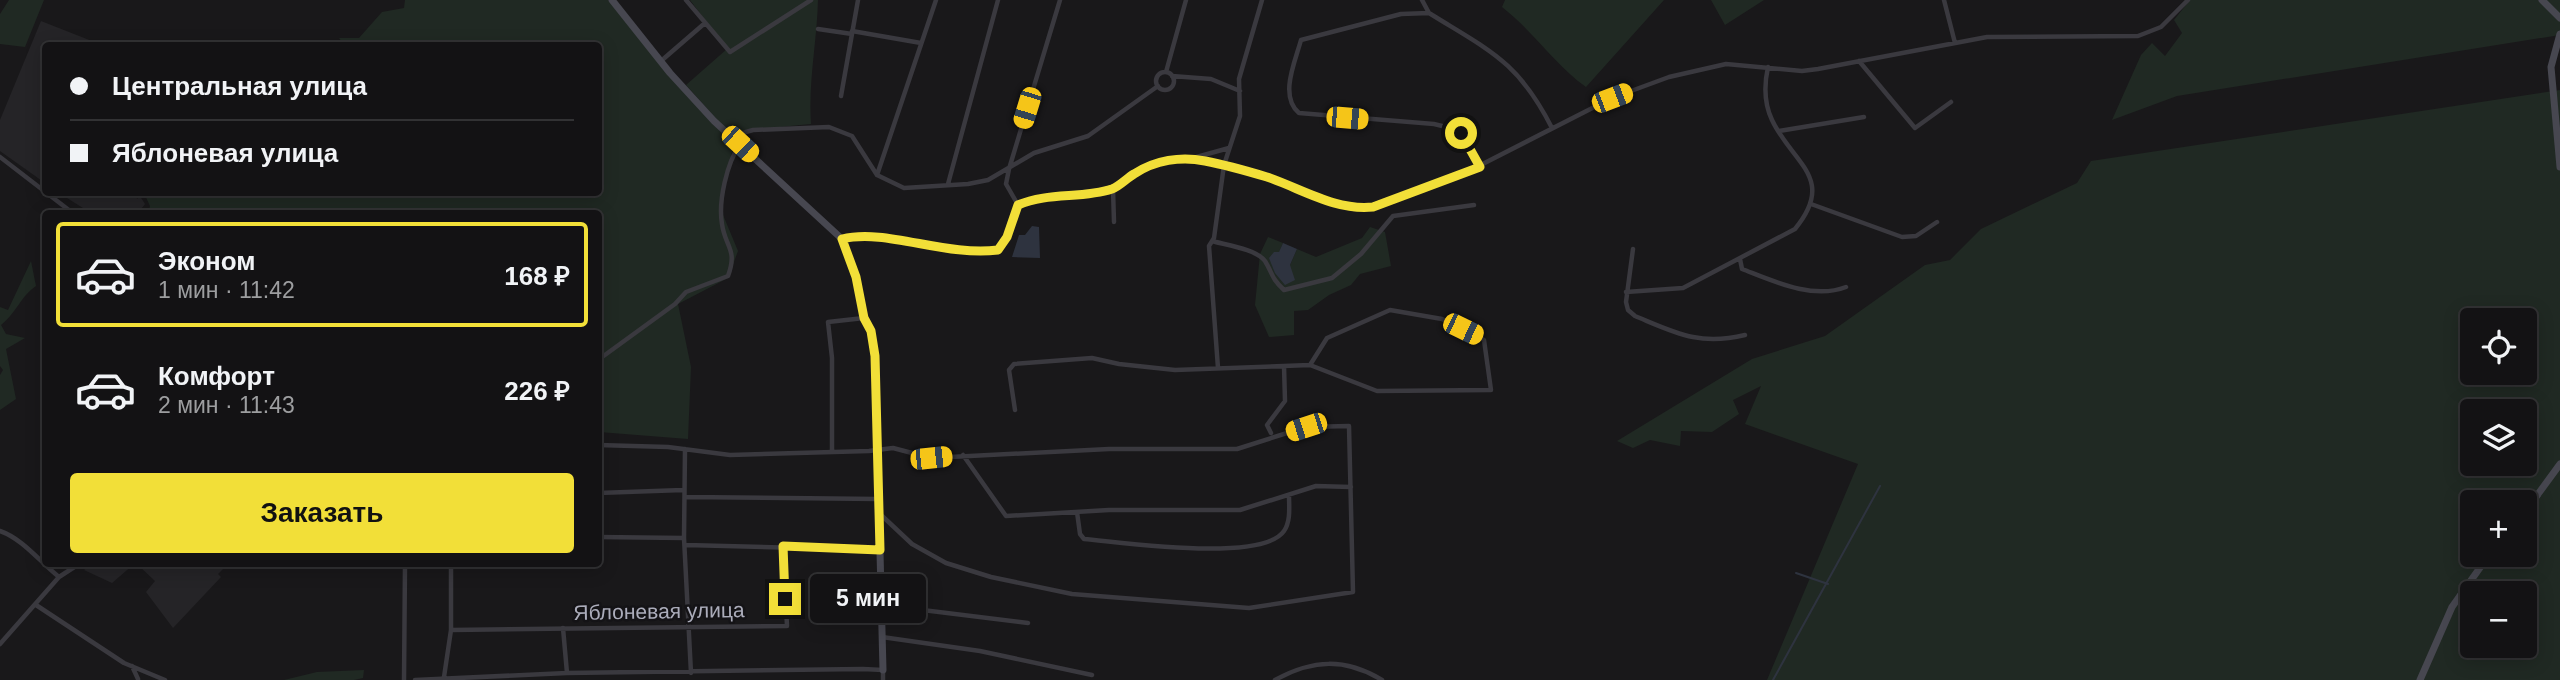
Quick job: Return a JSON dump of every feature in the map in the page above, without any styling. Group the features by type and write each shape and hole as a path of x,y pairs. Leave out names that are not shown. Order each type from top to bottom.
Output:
{"street":[{"path":"612,0 660,61 732,136 842,239 856,277 875,356 883,680"},
{"path":"686,0 730,52 811,0"},
{"path":"841,96 858,0"},
{"path":"877,175 936,0"},
{"path":"948,184 998,0"},
{"path":"842,239 870,235 946,250 998,250 1007,237 1018,205 1006,184 1009,169 1060,0"},
{"path":"1167,72 1186,0"},
{"path":"1218,368 1209,268 1212,241 1224,165 1240,116 1239,79 1262,0"},
{"path":"1422,0 1429,13 1508,63 1527,83 1552,128"},
{"path":"1944,0 1955,44"},
{"path":"1184,159 1224,165 1267,177 1354,209 1392,201 1480,167 1612,98 1669,77 1726,64 1802,71 1987,37 2138,36 2161,27 2188,0"},
{"path":"2542,0 2560,18"},
{"path":"1429,13 1401,14 1301,40 1289,87 1290,101 1299,113 1434,124 1453,129 1465,138 1480,167"},
{"path":"660,61 705,23"},
{"path":"818,29 921,43"},
{"path":"2560,34 2551,67 2560,167"},
{"path":"1858,61 1915,128 1951,102"},
{"path":"1626,292 1684,288 1795,229 1811,204 1809,174 1779,131 1766,99 1768,66"},
{"path":"1158,86 1157,76 1167,72"},
{"path":"1167,72 1172,76 1211,79 1240,91"},
{"path":"1158,86 1166,89 1171,87 1172,76"},
{"path":"732,136 753,130 829,127 852,136 877,175 904,188 988,180 1034,153 1088,135 1158,86"},
{"path":"1779,131 1864,117"},
{"path":"602,357 675,304 686,292 728,276 734,261 722,226 721,202 740,144"},
{"path":"1018,205 1048,196 1113,189 1153,164 1229,148"},
{"path":"0,157 42,189"},
{"path":"1113,189 1114,222"},
{"path":"51,196 69,210"},
{"path":"1811,204 1902,237 1916,236 1937,222"},
{"path":"1212,241 1257,255 1265,261 1271,278 1284,289 1332,278 1361,254 1386,222 1400,214 1474,205"},
{"path":"1633,249 1626,292 1628,310 1635,316 1691,339 1723,340 1745,335"},
{"path":"1740,259 1742,269 1816,292 1846,287"},
{"path":"1015,410 1009,370 1014,364 1092,358 1165,370 1310,365 1377,391 1491,390 1484,340 1442,319 1419,314 1390,310 1327,338 1310,365"},
{"path":"832,450 832,358 828,322 864,318"},
{"path":"1271,433 1267,425 1285,401 1284,366"},
{"path":"602,445 685,449 730,455 869,451 878,447 931,458 1109,449 1237,449 1306,427 1349,426 1353,592 1269,607 1232,608 1084,595 992,577 925,553 879,513"},
{"path":"685,449 684,538 691,673"},
{"path":"962,455 1006,516 1077,512 1240,510 1316,486 1351,487"},
{"path":"2537,496 2560,464"},
{"path":"602,493 683,490"},
{"path":"1077,512 1080,534 1084,539 1200,550 1273,541 1284,532 1289,519 1289,495"},
{"path":"685,497 878,499"},
{"path":"0,531 21,542 42,563"},
{"path":"602,537 684,538"},
{"path":"686,545 880,550"},
{"name":"Яблоневая улица","path":"451,630 787,626 783,546"},
{"path":"46,567 59,577"},
{"path":"0,644 59,577 74,567"},
{"path":"404,680 405,567"},
{"path":"444,677 451,630 451,567"},
{"path":"2420,680 2460,593 2480,567"},
{"path":"36,604 132,666 165,680"},
{"path":"882,604 1028,624"},
{"path":"563,628 567,673"},
{"path":"882,637 1002,655 1092,675"},
{"path":"1275,680 1317,665 1339,663 1354,665 1382,680"},
{"path":"132,666 138,680"},
{"path":"138,680 145,670"},
{"path":"415,680 567,673 883,670"}],"shaded area":[{"path":"9,0 44,0 25,47 0,44 0,14"},
{"path":"405,0 608,0 670,76 734,141 721,210 738,251 728,278 678,304 691,367 688,439 602,432 602,210 149,210 145,196 602,196 602,42 342,42 339,38 359,38 382,12 404,8"},
{"path":"690,0 818,0 811,124 728,132 686,85 727,49"},
{"path":"1505,0 1664,0 1586,87 1502,7"},
{"path":"1711,0 1764,0 1725,25"},
{"path":"2190,0 2560,0 2560,35 2177,96 2112,120 2141,55 2152,43 2165,56 2182,33 2174,20"},
{"path":"41,21 94,42 42,42 42,181 0,151 0,120"},
{"path":"2560,90 2560,680 1767,680 1858,464 1745,424 1761,386 1733,400 1739,414 1712,432 1681,431 1680,446 1650,440 1633,448 1617,441 1752,359 1825,336 1925,265 1950,260 1981,229 2077,183 2091,161"},
{"path":"64,196 134,196 138,199 136,196 140,196 145,204 140,210 86,210"},
{"path":"1370,227 1385,232 1391,266 1360,274 1351,285 1329,295 1308,310 1294,311 1294,335 1269,337 1255,305 1260,254 1268,237 1283,243 1279,253 1290,265 1297,249 1316,257 1362,238"},
{"path":"31,261 36,286 1,325 6,334 25,338 6,349 16,399 0,410 0,375 3,370 0,366 0,307 8,310"},
{"path":"88,567 131,567 112,583 84,570"},
{"path":"140,567 225,567 218,574 221,577 173,628 146,592 155,581"},
{"path":"364,670 363,678 354,680 284,680 317,672"}],"water":[{"path":"1032,226 1039,227 1040,258 1012,257 1019,235 1025,235"},
{"path":"1283,243 1297,249 1290,265 1295,280 1285,285 1275,273 1269,258 1274,252 1279,252"}],"waterway":[{"path":"1773,680 1880,486"},
{"path":"1796,573 1828,584"}],"route":[{"path":"785,599 783,546 880,550 875,356 856,277 842,239 870,235 946,250 998,250 1007,237 1014,209 1018,205 1048,196 1113,189 1153,164 1184,159 1202,160 1267,177 1341,206 1354,209 1373,207 1480,167 1461,133"}]}
